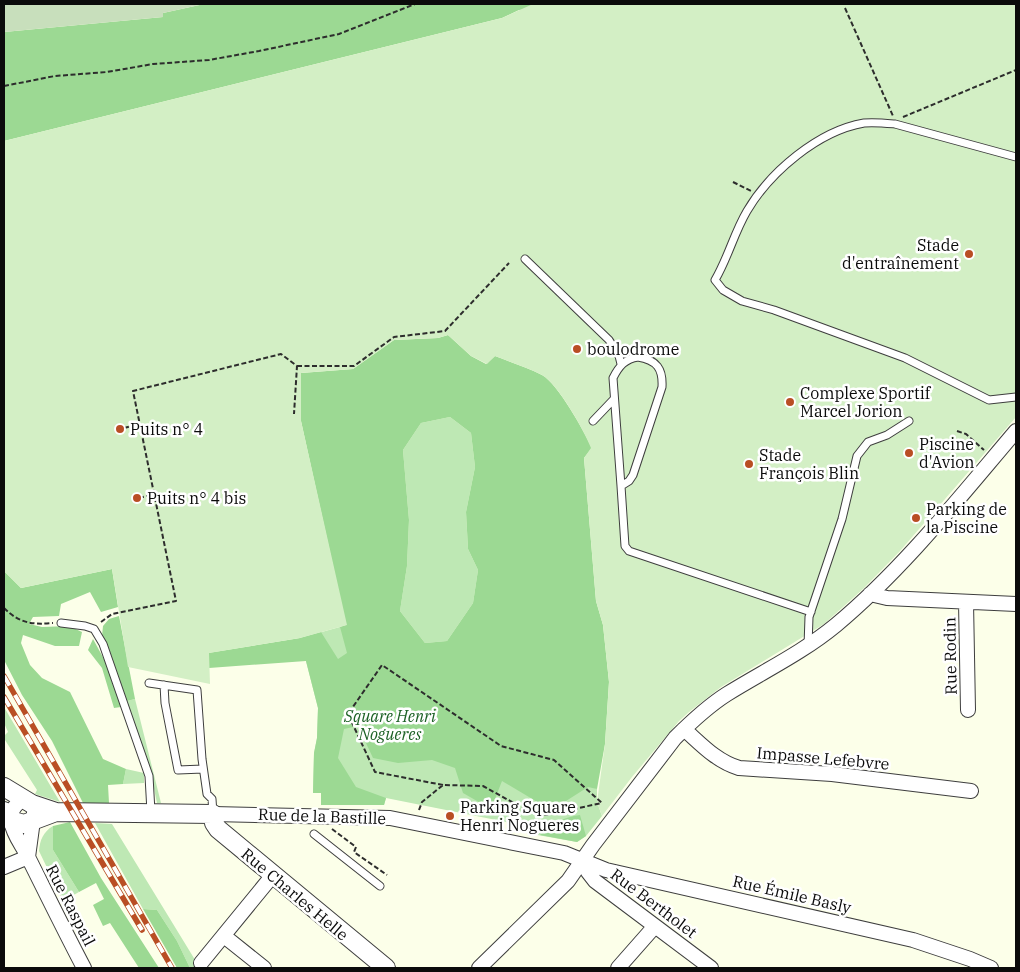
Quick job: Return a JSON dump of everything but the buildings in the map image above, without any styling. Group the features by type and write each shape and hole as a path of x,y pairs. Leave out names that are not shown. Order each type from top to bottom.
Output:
{"street":[{"path":"479,968 568,881 684,729 726,695 808,646 836,625 870,594 918,544 1016,431"},
{"path":"870,594 887,598 1016,604"},
{"name":"Rue Rodin","path":"966,602 968,710"},
{"name":"Impasse Lefebvre","path":"684,729 718,759 739,768 832,774 970,790"},
{"name":"Rue de la Bastille","path":"4,787 28,801 56,812 390,818 564,853 583,860"},
{"path":"7,815 14,808 28,801"},
{"name":"Rue Raspail","path":"28,801 34,821 28,857"},
{"name":"Rue de la Bastille","path":"7,815 24,824 56,812"},
{"name":"Rue Charles Helle","path":"213,814 214,823 218,830 386,968"},
{"name":"Rue Raspail","path":"7,815 84,968"},
{"path":"4,867 28,857"},
{"name":"Rue Bertholet","path":"583,860 588,872 595,881 711,968"},
{"name":"Rue Émile Basly","path":"583,860 606,870 913,940 990,968"},
{"path":"201,963 273,875"},
{"path":"618,968 655,926"},
{"path":"224,936 264,968"}],"lane":[{"path":"1016,157 895,122 864,123 824,137 790,161 758,195 734,236 715,280 723,290 742,301 774,310 905,358 989,400 1016,397"},
{"path":"525,259 609,340 619,356 621,364"},
{"path":"621,486 629,481 633,475 662,387 662,373 658,366 646,358 631,358 621,364 613,378 625,546 629,551 811,612"},
{"path":"593,421 614,399"},
{"path":"808,646 811,612 842,519 857,456 868,442 887,435 909,421"},
{"path":"60,623 86,626 94,629 103,644 150,776 151,813"},
{"path":"149,683 197,690 203,769 207,794 212,799 213,814"},
{"path":"164,685 165,703 178,770 203,769"},
{"path":"314,834 380,886"}],"path":[{"path":"4,86 55,76 107,72 153,64 209,60 258,51 339,34 415,4"},
{"path":"845,8 895,122 1016,70"},
{"path":"733,182 758,195"},
{"path":"94,629 103,619 112,614 176,601 133,391 281,354 298,366 354,366 394,337 445,330 509,263"},
{"path":"294,414 298,366"},
{"path":"124,428 140,424"},
{"path":"957,431 966,434 993,458"},
{"path":"139,498 154,494"},
{"path":"4,608 15,618 38,624 60,623"},
{"path":"416,822 422,802 443,785 483,786 520,807 546,815 602,803 554,760 501,746 382,665 348,714 375,772 443,785"},
{"path":"325,816 328,826 356,847 354,852 387,875"}],"green space":[{"path":"4,4 204,4 163,13 163,17 4,32"},
{"path":"204,4 610,4 519,10 502,18 4,141 4,32 163,17 163,13"},
{"name":"Complexe Sportif Marcel Jorion","path":"533,4 1016,4 1016,417 900,551 863,589 824,624 721,687 689,712 679,721 632,777 602,816 597,802 605,744 609,682 603,625 596,601 584,458 591,448 583,430 563,397 542,375 495,356 487,364 471,356 448,335 438,338 394,340 353,369 301,373 301,421 347,625 300,638 209,653 210,684 128,667 112,569 21,588 4,571 4,141 502,18"},
{"path":"448,335 471,356 486,364 495,356 542,375 563,398 592,448 584,458 596,601 603,625 609,682 605,744 597,789 588,787 566,801 539,803 502,781 491,809 463,793 455,768 432,760 398,763 373,758 358,726 344,729 338,758 356,787 386,798 384,805 321,805 321,793 313,793 318,708 306,661 209,668 208,653 300,638 321,632 338,659 347,653 340,627 346,625 301,421 301,373 353,369 394,340 438,338","holes":["450,417 471,433 475,467 466,512 468,549 478,570 473,603 447,641 425,643 400,611 407,566 409,520 403,450 421,423"]},
{"path":"450,417 471,433 475,467 466,512 468,549 478,570 473,603 447,641 425,643 400,611 407,566 409,520 403,450 421,423"},
{"path":"112,569 118,607 101,612 90,592 61,604 59,616 33,617 29,624 42,627 69,626 82,632 79,646 55,646 23,635 21,643 30,665 42,678 70,692 103,759 126,769 123,784 108,785 109,803 84,805 52,741 22,695 4,660 4,571 21,588"},
{"path":"119,616 135,699 127,701 109,649 102,636 103,626 109,619"},
{"name":"Square Henri Nogueres","path":"347,625 597,789 597,802 602,816 586,836 577,842 515,831 516,824 386,798 384,805 321,805 321,793 313,793 318,708 300,638"},
{"path":"93,639 111,672 121,707 114,708 102,668 88,650"},
{"path":"135,699 161,803 157,803 149,765 127,701"},
{"path":"4,707 60,802 35,794 37,790 4,741 4,736 8,732 4,723"},
{"path":"126,769 144,773 144,783 123,784"},
{"path":"580,815 586,836 577,842 540,835 568,817"},
{"path":"70,822 101,878 159,968 139,968 110,923 103,926 93,905 104,899 96,883 79,892 53,850 53,826"},
{"path":"95,823 112,824 200,968 190,968 177,941 157,910 143,909"},
{"path":"53,826 53,850 79,892 63,901 39,851 43,837"},
{"path":"143,909 157,910 177,941 190,968 177,968"}],"railway":[{"path":"4,676 172,968"},
{"path":"4,697 142,930"}],"place":[{"name":"Stade d'entraînement","path":"969,254"},
{"name":"boulodrome","path":"577,349"},
{"name":"Complexe Sportif Marcel Jorion","path":"790,402"},
{"name":"Puits n° 4","path":"120,429"},
{"name":"Piscine d'Avion","path":"909,453"},
{"name":"Stade François Blin","path":"749,464"},
{"name":"Puits n° 4 bis","path":"137,498"},
{"name":"Parking de la Piscine","path":"916,518"},
{"name":"Parking Square Henri Nogueres","path":"450,816"}]}
